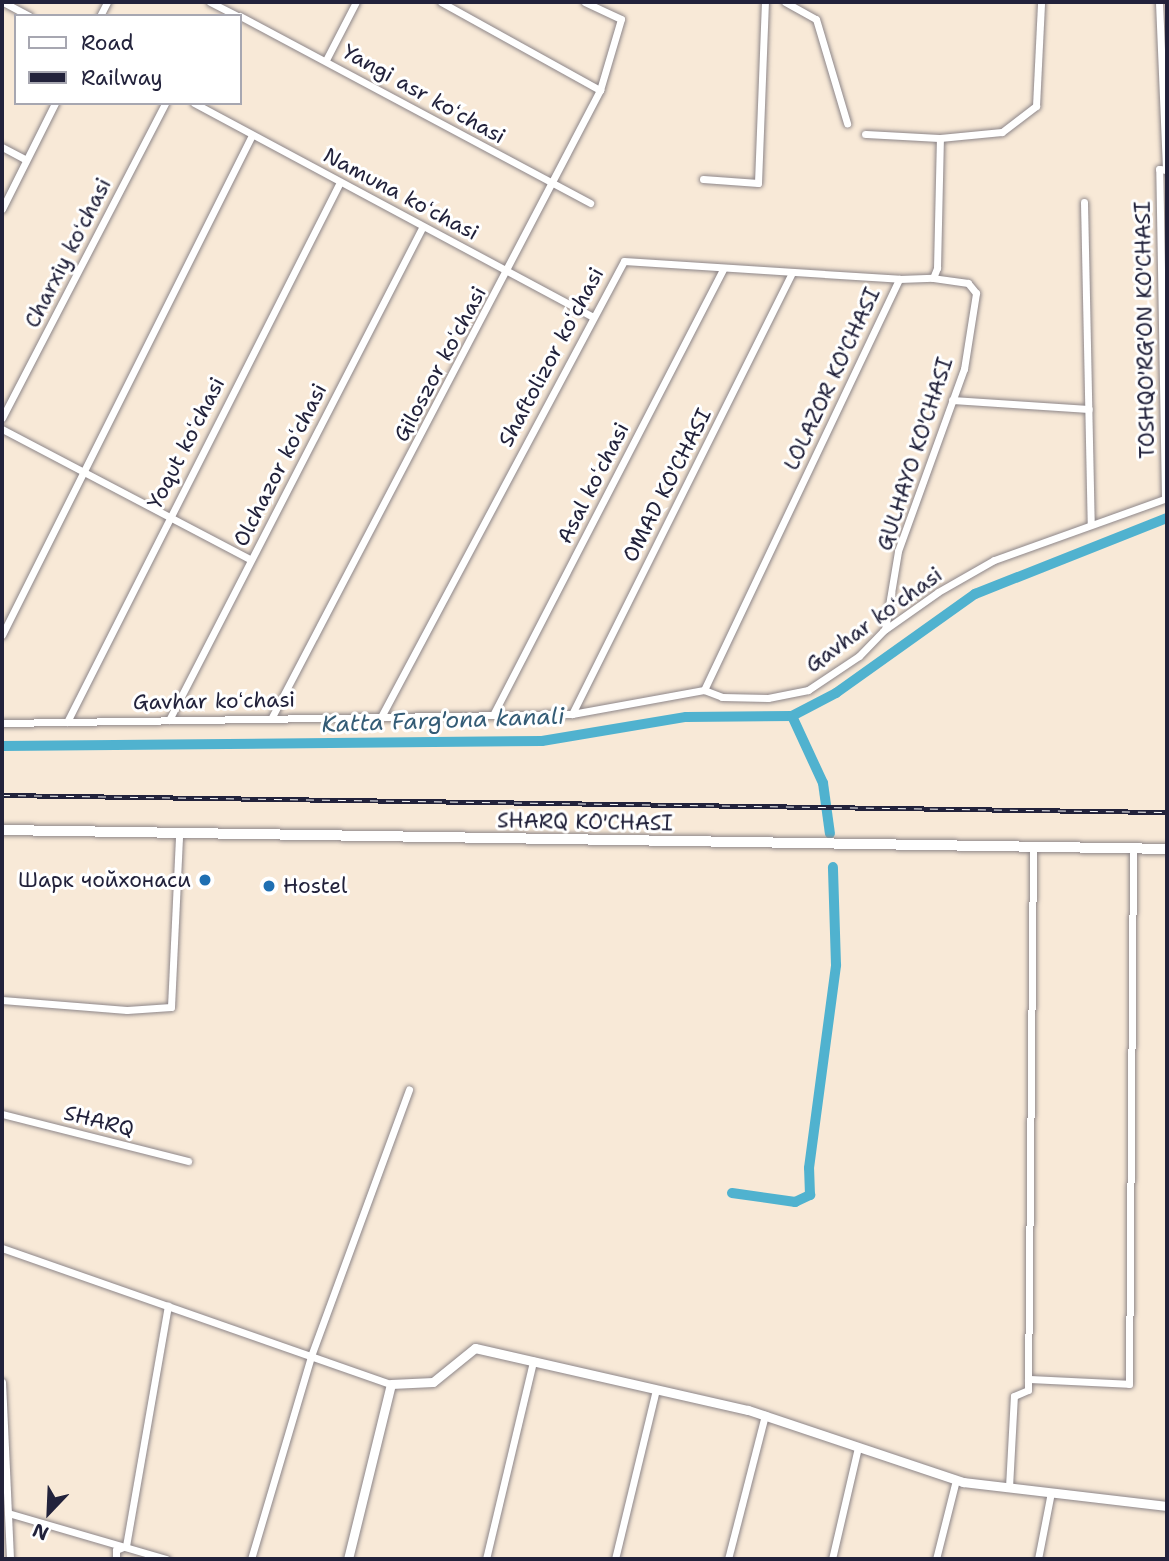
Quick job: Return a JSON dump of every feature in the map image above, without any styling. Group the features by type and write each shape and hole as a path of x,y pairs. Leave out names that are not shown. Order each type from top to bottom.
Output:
{"main road":[{"name":"SHARQ KO'CHASI","path":"2,830 1033,850 1167,849"}],"street":[{"path":"3,2 25,14"},
{"name":"Yangi asr koʻchasi","path":"210,2 235,14"},
{"path":"327,60 356,2"},
{"path":"441,2 600,90"},
{"name":"Giloszor koʻchasi","path":"272,718 509,270 600,90 621,19 585,2"},
{"path":"704,179 758,183 765,2"},
{"path":"785,2 816,19 847,123"},
{"path":"865,134 940,138 1002,132 1036,106 1041,2"},
{"path":"1159,2 1167,170"},
{"name":"Yangi asr koʻchasi","path":"242,18 327,60 590,203"},
{"path":"2,209 54,105"},
{"name":"Charxiy koʻchasi","path":"2,418 163,105"},
{"name":"Namuna koʻchasi","path":"198,105 592,316"},
{"path":"2,635 252,135"},
{"path":"933,278 937,268 940,138"},
{"path":"2,146 26,160"},
{"name":"TOSHQO'RG'ON KO'CHASI","path":"1166,498 1159,169 1167,170"},
{"name":"Yoqut koʻchasi","path":"67,722 168,516 340,182"},
{"path":"1084,202 1091,523"},
{"name":"Olchazor koʻchasi","path":"169,720 423,226"},
{"name":"Shaftolizor koʻchasi","path":"382,715 592,316 624,261 723,270 899,279"},
{"name":"Asal koʻchasi","path":"494,713 723,270"},
{"name":"OMAD KO'CHASI","path":"572,713 792,273"},
{"name":"LOLAZOR KO'CHASI","path":"705,690 899,279 933,278"},
{"name":"GULHAYO KO'CHASI","path":"883,631 892,604 898,551 964,369 976,293 968,283 933,278"},
{"path":"952,400 1089,409"},
{"path":"2,429 251,559"},
{"name":"Gavhar koʻchasi","path":"2,723 572,713 705,690 722,697 768,698 808,690 859,656 883,631 938,592 994,561 1091,523 1166,498"},
{"path":"2,1000 127,1010 171,1007 179,835"},
{"path":"1028,1379 1129,1384 1133,848"},
{"path":"1009,1488 1014,1396 1028,1390 1033,850"},
{"path":"251,1559 312,1356 409,1089"},
{"name":"SHARQ","path":"2,1114 188,1161"},
{"path":"2,1248 391,1384 433,1382 475,1348 765,1415 956,1480 1167,1506"},
{"path":"126,1546 167,1306"},
{"path":"486,1559 533,1361"},
{"path":"2,1382 10,1559"},
{"path":"348,1559 391,1384"},
{"path":"615,1559 656,1389"},
{"path":"728,1559 765,1415"},
{"path":"832,1559 858,1447"},
{"path":"936,1559 956,1480"},
{"path":"1038,1559 1051,1492"},
{"path":"8,1513 166,1559"},
{"path":"116,1559 116,1550 126,1546"}],"waterway":[{"name":"Katta Farg'ona kanali","path":"2,746 542,741 686,717 792,716 836,693 975,594 1167,518"},
{"path":"792,716 823,783 830,834"},
{"path":"732,1193 795,1202 810,1195 809,1168 836,965 833,867"}],"railway":[{"path":"2,795 1167,812"}],"place":[{"name":"Шарк чойхонаси","path":"205,880"},
{"name":"Hostel","path":"269,886"}]}
